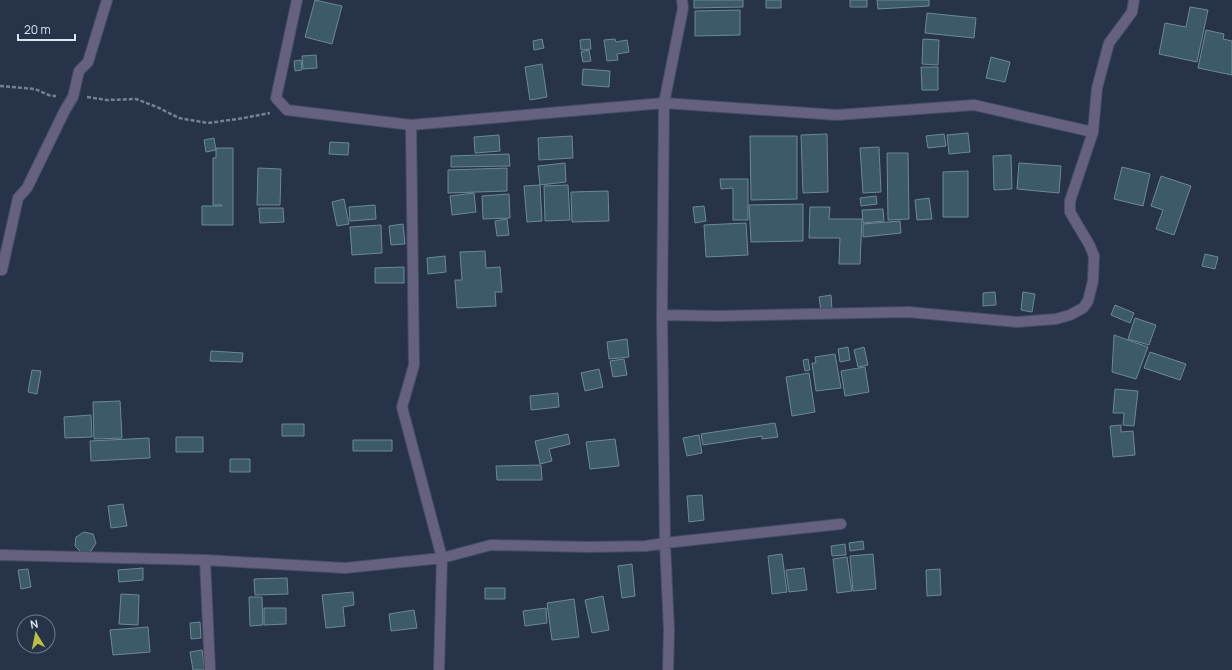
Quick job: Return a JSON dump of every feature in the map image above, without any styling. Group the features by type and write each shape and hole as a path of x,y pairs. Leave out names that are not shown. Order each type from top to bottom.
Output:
{"street":[{"path":"0,270 2,270 18,198 27,188 65,110 73,97 79,71 88,62 107,0"},
{"path":"297,0 276,98 287,110 411,125 664,103 838,115 974,105 1093,132"},
{"path":"668,670 669,630 665,543 662,315 664,103 682,8 682,0"},
{"path":"662,315 719,316 908,312 1017,322 1056,319 1070,315 1083,308 1088,301 1093,281 1094,256 1090,246 1070,212 1070,201 1093,132 1097,88 1109,43 1132,12 1134,0"},
{"path":"411,125 414,364 402,407 442,558 439,670"},
{"path":"0,555 205,560 345,568 442,558 491,545 646,546 841,524"},
{"path":"205,560 210,670"}],"path":[{"path":"0,86 35,89 51,96 85,97 107,100 136,99 179,118 208,123 287,110"}],"building":[{"path":"315,0 342,6 332,44 305,37"},
{"path":"694,0 743,0 743,7 694,8"},
{"path":"766,0 781,0 781,8 766,8"},
{"path":"850,0 867,0 867,7 850,7"},
{"path":"877,0 929,0 929,6 878,9"},
{"path":"1190,7 1208,10 1197,62 1159,54 1165,23 1186,27"},
{"path":"740,10 740,35 695,36 695,11"},
{"path":"927,13 976,18 974,38 925,33"},
{"path":"1206,30 1224,34 1223,39 1232,41 1232,75 1198,68"},
{"path":"542,39 544,48 534,50 533,41"},
{"path":"590,39 591,49 581,50 580,40"},
{"path":"615,39 616,42 627,40 629,52 617,54 618,60 607,61 604,40"},
{"path":"923,39 939,40 938,65 922,64"},
{"path":"589,50 591,61 583,62 581,52"},
{"path":"316,55 317,68 303,69 302,56"},
{"path":"991,57 1010,62 1005,82 986,78"},
{"path":"301,60 302,70 295,71 294,61"},
{"path":"542,64 547,97 530,100 525,67"},
{"path":"921,67 938,67 938,90 922,90"},
{"path":"583,69 610,71 609,87 582,85"},
{"path":"968,133 970,152 949,154 947,135"},
{"path":"827,134 828,192 803,193 801,135"},
{"path":"944,134 946,146 928,148 926,136"},
{"path":"499,135 500,151 475,153 474,137"},
{"path":"572,136 573,158 539,160 538,138"},
{"path":"750,136 797,136 797,199 751,200"},
{"path":"214,138 216,150 206,152 204,140"},
{"path":"330,142 349,143 348,155 329,154"},
{"path":"879,147 881,192 863,193 860,148"},
{"path":"216,148 233,148 233,225 202,225 202,206 222,206 213,205 213,158 216,158"},
{"path":"887,153 908,153 909,219 888,220"},
{"path":"509,154 510,166 451,167 451,156"},
{"path":"1011,155 1012,189 994,190 993,156"},
{"path":"565,163 566,182 540,185 538,166"},
{"path":"1019,163 1061,166 1059,193 1017,189"},
{"path":"1122,167 1150,174 1143,206 1114,199"},
{"path":"258,168 281,169 280,205 257,205"},
{"path":"507,168 507,191 448,193 448,170"},
{"path":"968,171 968,217 943,217 943,172"},
{"path":"1161,176 1191,186 1174,235 1156,229 1163,210 1151,206"},
{"path":"720,179 748,179 748,220 733,220 733,188 721,189"},
{"path":"540,185 542,221 527,222 524,186"},
{"path":"568,185 570,220 545,221 544,186"},
{"path":"608,191 609,221 572,222 571,192"},
{"path":"474,193 476,212 452,215 450,196"},
{"path":"509,194 510,218 483,219 482,196"},
{"path":"876,196 877,204 861,206 860,198"},
{"path":"929,198 932,219 917,220 915,200"},
{"path":"344,199 349,224 337,226 332,202"},
{"path":"803,204 803,241 751,242 749,205"},
{"path":"375,205 376,219 350,221 349,207"},
{"path":"704,206 706,221 695,223 693,207"},
{"path":"810,207 830,207 829,219 862,219 860,264 839,264 840,238 809,238"},
{"path":"259,208 283,208 284,222 260,223"},
{"path":"883,209 884,221 863,223 862,210"},
{"path":"507,219 509,235 497,236 495,221"},
{"path":"900,221 901,233 863,237 863,224"},
{"path":"746,223 748,255 706,257 704,225"},
{"path":"403,224 405,244 391,245 389,226"},
{"path":"381,225 382,253 352,255 350,227"},
{"path":"485,251 486,268 500,267 502,292 495,292 496,306 457,308 455,280 462,280 460,252"},
{"path":"1205,254 1218,257 1215,269 1202,266"},
{"path":"445,256 446,272 428,274 427,258"},
{"path":"404,267 404,283 375,283 375,268"},
{"path":"995,292 996,305 983,306 983,293"},
{"path":"1023,292 1035,294 1032,312 1021,310"},
{"path":"831,295 832,310 821,311 819,297"},
{"path":"1115,305 1134,313 1130,323 1111,315"},
{"path":"1135,318 1156,325 1149,345 1128,339"},
{"path":"1114,335 1148,347 1136,379 1112,372"},
{"path":"627,339 629,357 609,359 607,342"},
{"path":"848,347 850,360 840,362 838,349"},
{"path":"864,347 868,365 858,367 854,350"},
{"path":"211,351 243,353 242,362 210,361"},
{"path":"1150,352 1186,364 1180,380 1144,368"},
{"path":"835,354 841,388 816,391 812,363 816,363 815,357"},
{"path":"624,359 627,375 613,377 610,361"},
{"path":"808,359 810,370 805,371 803,360"},
{"path":"865,367 869,392 845,396 841,371"},
{"path":"599,369 603,387 585,391 581,373"},
{"path":"32,370 41,371 37,394 28,392"},
{"path":"809,373 815,412 792,416 786,377"},
{"path":"1115,389 1138,391 1134,426 1123,425 1124,413 1113,413"},
{"path":"558,393 559,407 531,410 530,396"},
{"path":"120,401 122,438 94,439 93,402"},
{"path":"91,415 92,437 65,438 64,417"},
{"path":"775,423 778,437 762,439 762,436 703,445 701,434"},
{"path":"282,424 304,424 304,436 282,436"},
{"path":"1121,425 1121,432 1133,431 1135,455 1113,457 1110,426"},
{"path":"568,434 570,444 549,449 552,461 540,464 535,441"},
{"path":"699,435 702,453 687,456 683,438"},
{"path":"176,437 203,437 203,452 176,452"},
{"path":"149,438 150,458 91,461 90,441"},
{"path":"615,439 619,466 590,469 586,442"},
{"path":"353,440 392,440 392,451 353,451"},
{"path":"230,459 250,459 250,472 230,472"},
{"path":"541,465 542,480 497,480 496,466"},
{"path":"702,495 704,520 689,522 687,496"},
{"path":"123,504 127,526 111,528 108,506"},
{"path":"84,532 93,534 96,543 91,551 82,553 75,546 76,537"},
{"path":"863,541 864,549 850,551 849,543"},
{"path":"845,544 846,555 832,556 831,546"},
{"path":"782,554 787,592 772,594 768,556"},
{"path":"873,554 876,589 853,591 850,556"},
{"path":"847,557 852,591 837,593 833,559"},
{"path":"632,564 635,596 622,598 618,566"},
{"path":"143,568 143,580 119,582 118,570"},
{"path":"804,568 807,590 789,592 786,570"},
{"path":"28,569 31,587 21,589 18,570"},
{"path":"940,569 941,595 927,596 926,570"},
{"path":"287,578 288,594 255,595 254,579"},
{"path":"485,588 505,588 505,599 485,599"},
{"path":"353,592 354,605 343,607 345,626 326,628 322,595"},
{"path":"121,594 139,595 138,625 119,624"},
{"path":"603,596 609,630 592,633 585,600"},
{"path":"249,597 262,597 263,625 250,626"},
{"path":"574,599 579,637 552,640 547,603"},
{"path":"264,608 286,608 286,624 264,625"},
{"path":"546,608 547,623 525,626 523,611"},
{"path":"414,610 417,628 391,631 389,614"},
{"path":"200,622 201,638 191,639 190,623"},
{"path":"148,627 150,652 113,655 110,630"},
{"path":"202,650 205,670 193,670 190,652"}]}
